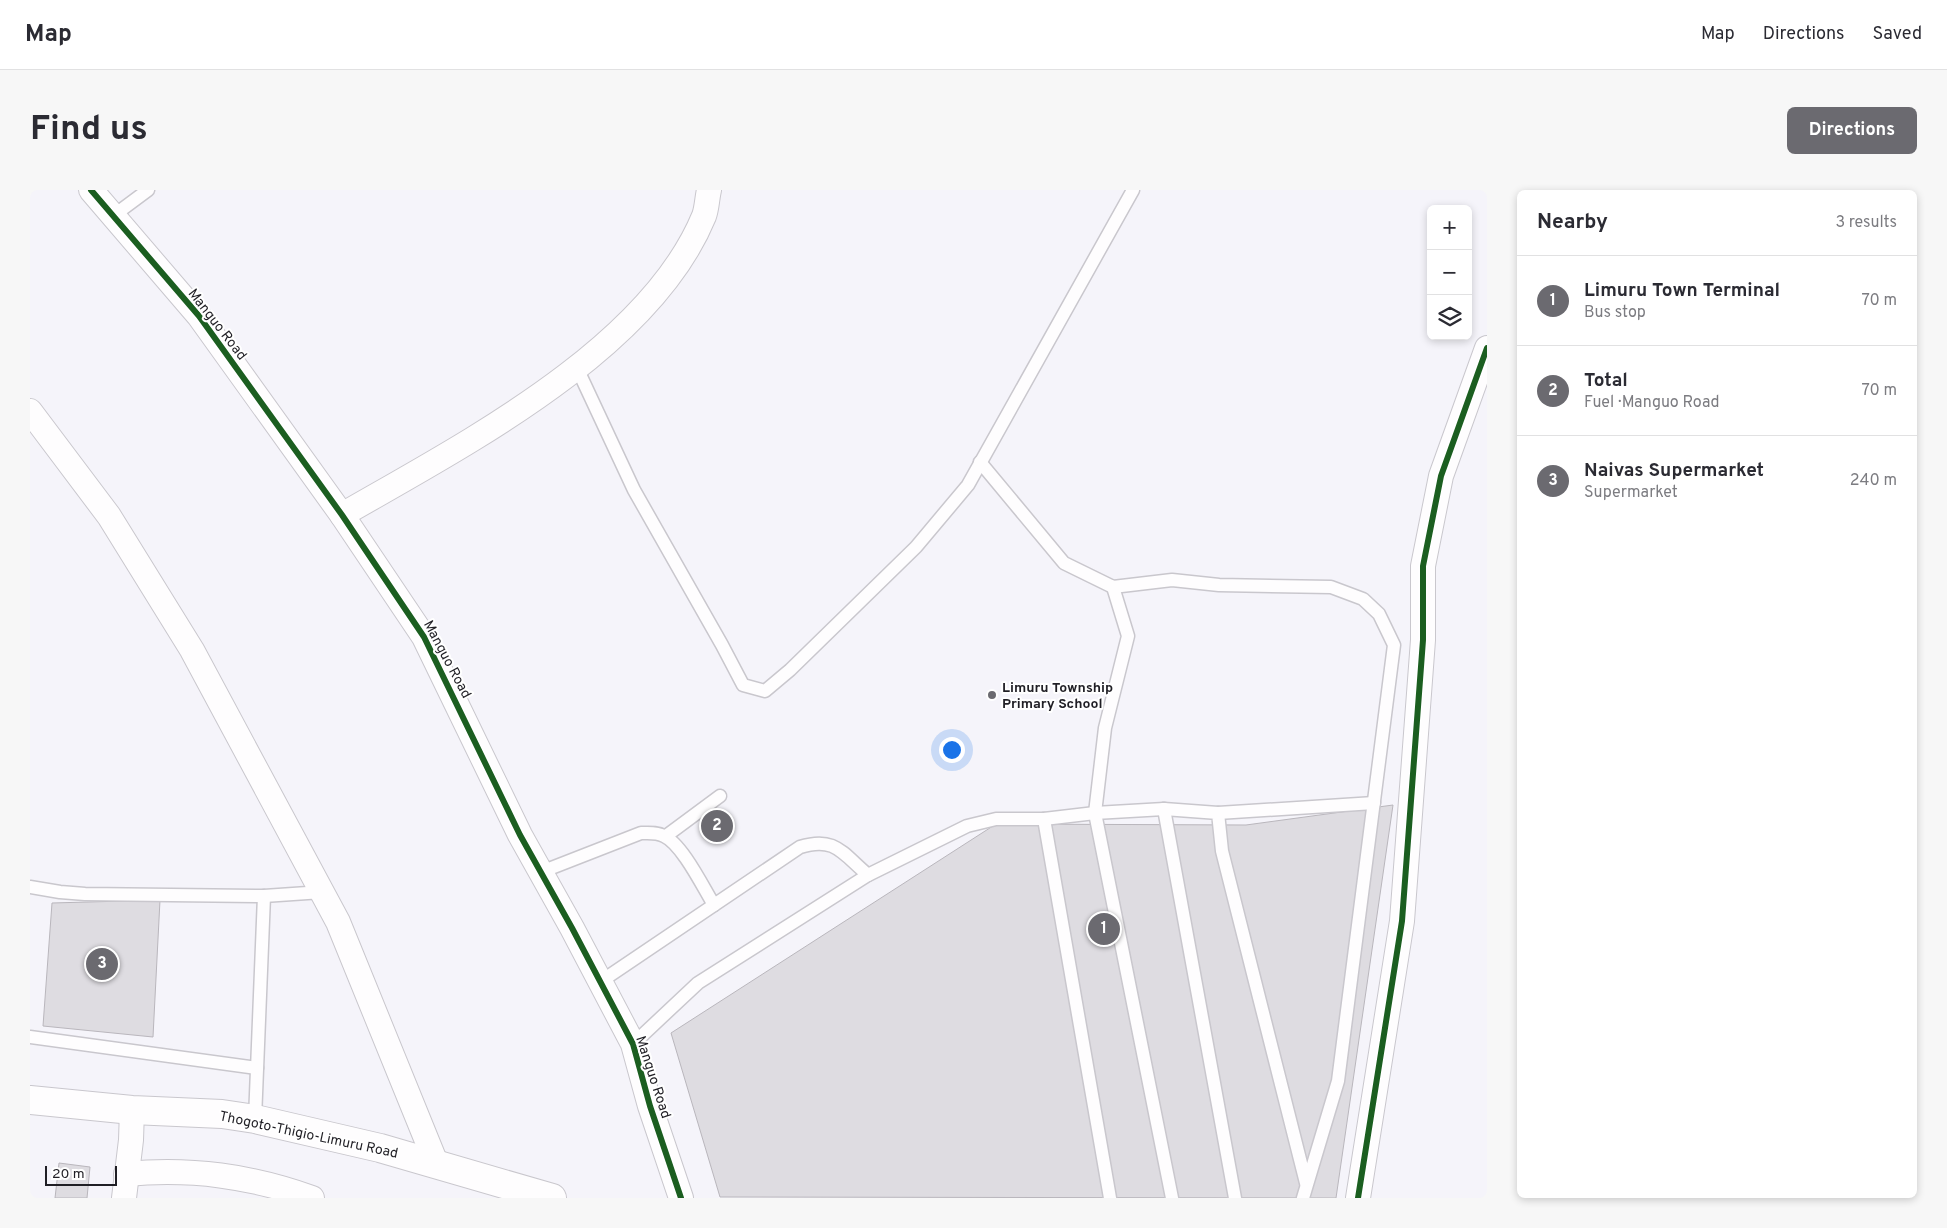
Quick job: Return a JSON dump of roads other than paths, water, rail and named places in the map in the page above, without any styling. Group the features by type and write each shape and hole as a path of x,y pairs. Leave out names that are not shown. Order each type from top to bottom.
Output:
{"highway":[{"name":"Thogoto-Thigio-Limuru Road","path":"30,1100 132,1110 222,1114 255,1119 436,1163 552,1198"}],"street":[{"name":"Manguo Road","path":"91,190 199,316 342,515 424,637 520,835 632,1044 650,1106 681,1198"},
{"path":"342,515 496,426 577,368 642,309 675,270 705,215 708,190"},
{"path":"1358,1198 1402,921 1423,640 1423,566 1441,476 1487,348"},
{"path":"30,411 109,516 192,650 338,922 436,1163"},
{"path":"124,1198 131,1140 132,1110"},
{"path":"126,1174 153,1172 219,1174 276,1186 312,1198"}],"lane":[{"path":"113,216 148,190"},
{"path":"577,368 634,490 743,685 765,691 790,670 916,548 968,485 1133,190"},
{"path":"980,462 1064,563 1113,587 1172,580 1219,585 1331,587 1363,599 1379,614 1394,645 1338,1081 1303,1198"},
{"path":"1113,587 1128,636 1105,728 1095,813 1172,1198"},
{"path":"666,836 720,796"},
{"path":"632,1044 698,983 868,874 967,826 996,819 1044,819 1164,808 1218,813 1374,803"},
{"path":"1164,808 1235,1198"},
{"path":"1218,813 1222,851 1306,1183"},
{"path":"1044,819 1110,1198"},
{"path":"541,872 641,833 655,832 666,836 676,845 714,905"},
{"path":"600,982 800,847 817,842 832,845 868,874"},
{"path":"30,886 60,892 85,894 264,896 322,892"},
{"path":"255,1119 264,896"},
{"path":"30,1037 257,1068"}],"place":[{"name":"Limuru Township Primary School","path":"992,695"},
{"name":"Total","path":"717,826"},
{"name":"Limuru Town Terminal","path":"1104,929"},
{"name":"Naivas Supermarket","path":"102,964"}]}
